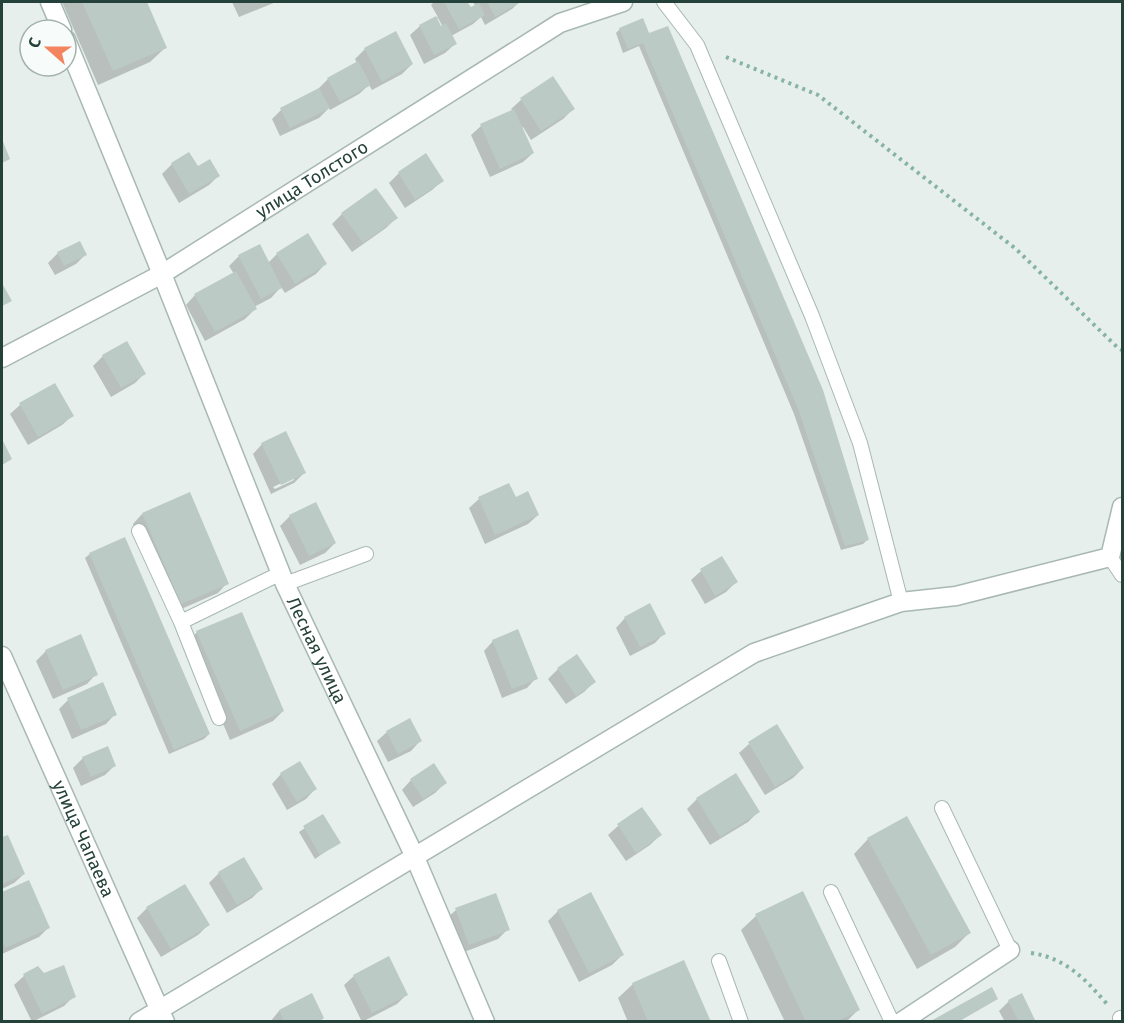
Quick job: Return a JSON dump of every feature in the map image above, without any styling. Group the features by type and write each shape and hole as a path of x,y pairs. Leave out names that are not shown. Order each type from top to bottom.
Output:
{"street":[{"path":"50,2 57,18"},
{"name":"улица Толстого","path":"2,358 162,274 560,23 623,2"},
{"name":"Лесная улица","path":"78,69 283,578 414,855 485,1022"},
{"path":"139,1022 163,1016 414,855 754,653 901,602 956,597 1110,557 1120,528 1122,507"},
{"name":"улица Чапаева","path":"2,656 163,1016"},
{"path":"901,1022 1010,950"}],"lane":[{"path":"664,2 697,45 812,316 860,443 901,602"},
{"path":"140,531 181,622 219,718"},
{"path":"181,622 283,578 366,554"},
{"path":"1110,557 1122,575"},
{"path":"942,807 1010,950"},
{"path":"831,892 892,1022"},
{"path":"719,961 741,1022"}],"path":[{"path":"697,45 818,95 1016,249 1122,350"},
{"path":"1010,950 1046,955 1081,975 1120,1020"}],"building":[{"path":"82,2 147,2 167,48 113,71"},
{"path":"444,2 467,2 471,7 479,3 485,15 459,29"},
{"path":"487,2 521,2 495,17"},
{"path":"436,16 441,26 446,23 457,44 434,55 419,25"},
{"path":"643,18 649,33 668,26 823,390 869,540 845,546 798,409 643,43 628,49 619,28"},
{"path":"396,31 413,64 382,82 364,48"},
{"path":"358,61 371,85 340,102 327,78"},
{"path":"553,76 575,109 541,131 520,98"},
{"path":"319,88 330,108 290,128 280,108"},
{"path":"514,109 534,153 500,169 480,124"},
{"path":"2,139 10,159 2,163"},
{"path":"189,152 198,166 210,159 220,176 189,194 171,163"},
{"path":"426,153 444,181 415,200 398,172"},
{"path":"376,188 398,218 363,243 341,213"},
{"path":"308,233 327,264 295,284 276,253"},
{"path":"80,241 87,255 64,266 57,252"},
{"path":"260,244 282,288 261,299 238,255"},
{"path":"236,271 257,309 215,332 194,294"},
{"path":"2,283 12,301 2,306"},
{"path":"127,341 146,374 121,388 102,355"},
{"path":"55,383 74,416 38,437 19,403"},
{"path":"286,431 306,473 281,485 261,443"},
{"path":"2,439 12,459 2,465"},
{"path":"509,483 516,497 528,491 539,515 495,535 478,497"},
{"path":"190,492 229,584 181,604 142,513"},
{"path":"316,502 336,543 309,556 289,515"},
{"path":"125,537 210,734 174,750 89,553"},
{"path":"722,556 738,582 715,596 700,569"},
{"path":"650,603 666,634 640,647 624,617"},
{"path":"242,612 284,711 240,731 196,631"},
{"path":"518,629 538,679 512,689 492,640"},
{"path":"81,634 98,675 63,690 45,650"},
{"path":"577,654 596,682 576,696 557,668"},
{"path":"103,682 117,715 81,730 67,698"},
{"path":"410,718 422,741 398,754 386,731"},
{"path":"777,724 804,768 775,787 748,742"},
{"path":"108,746 116,766 91,777 82,757"},
{"path":"300,761 317,789 297,802 280,773"},
{"path":"434,763 447,783 423,799 410,779"},
{"path":"736,773 760,812 720,837 696,798"},
{"path":"642,807 662,835 636,853 617,824"},
{"path":"323,814 341,843 320,855 303,826"},
{"path":"907,816 971,933 931,955 867,838"},
{"path":"8,835 25,874 2,884 2,837"},
{"path":"244,857 263,889 237,905 218,872"},
{"path":"29,880 50,928 5,948 2,939 2,892"},
{"path":"185,884 210,925 171,949 146,907"},
{"path":"803,891 860,1010 836,1022 806,1022 755,914"},
{"path":"591,892 624,955 589,973 557,910"},
{"path":"496,893 510,930 469,945 455,908"},
{"path":"389,956 408,995 372,1013 353,975"},
{"path":"684,960 711,1022 648,1022 632,983"},
{"path":"64,965 76,997 42,1014 23,974 38,966 44,973"},
{"path":"992,987 998,999 958,1022 929,1022"},
{"path":"312,993 324,1018 318,1022 284,1022 279,1010"},
{"path":"1022,993 1036,1022 1019,1022 1008,1000"}]}
